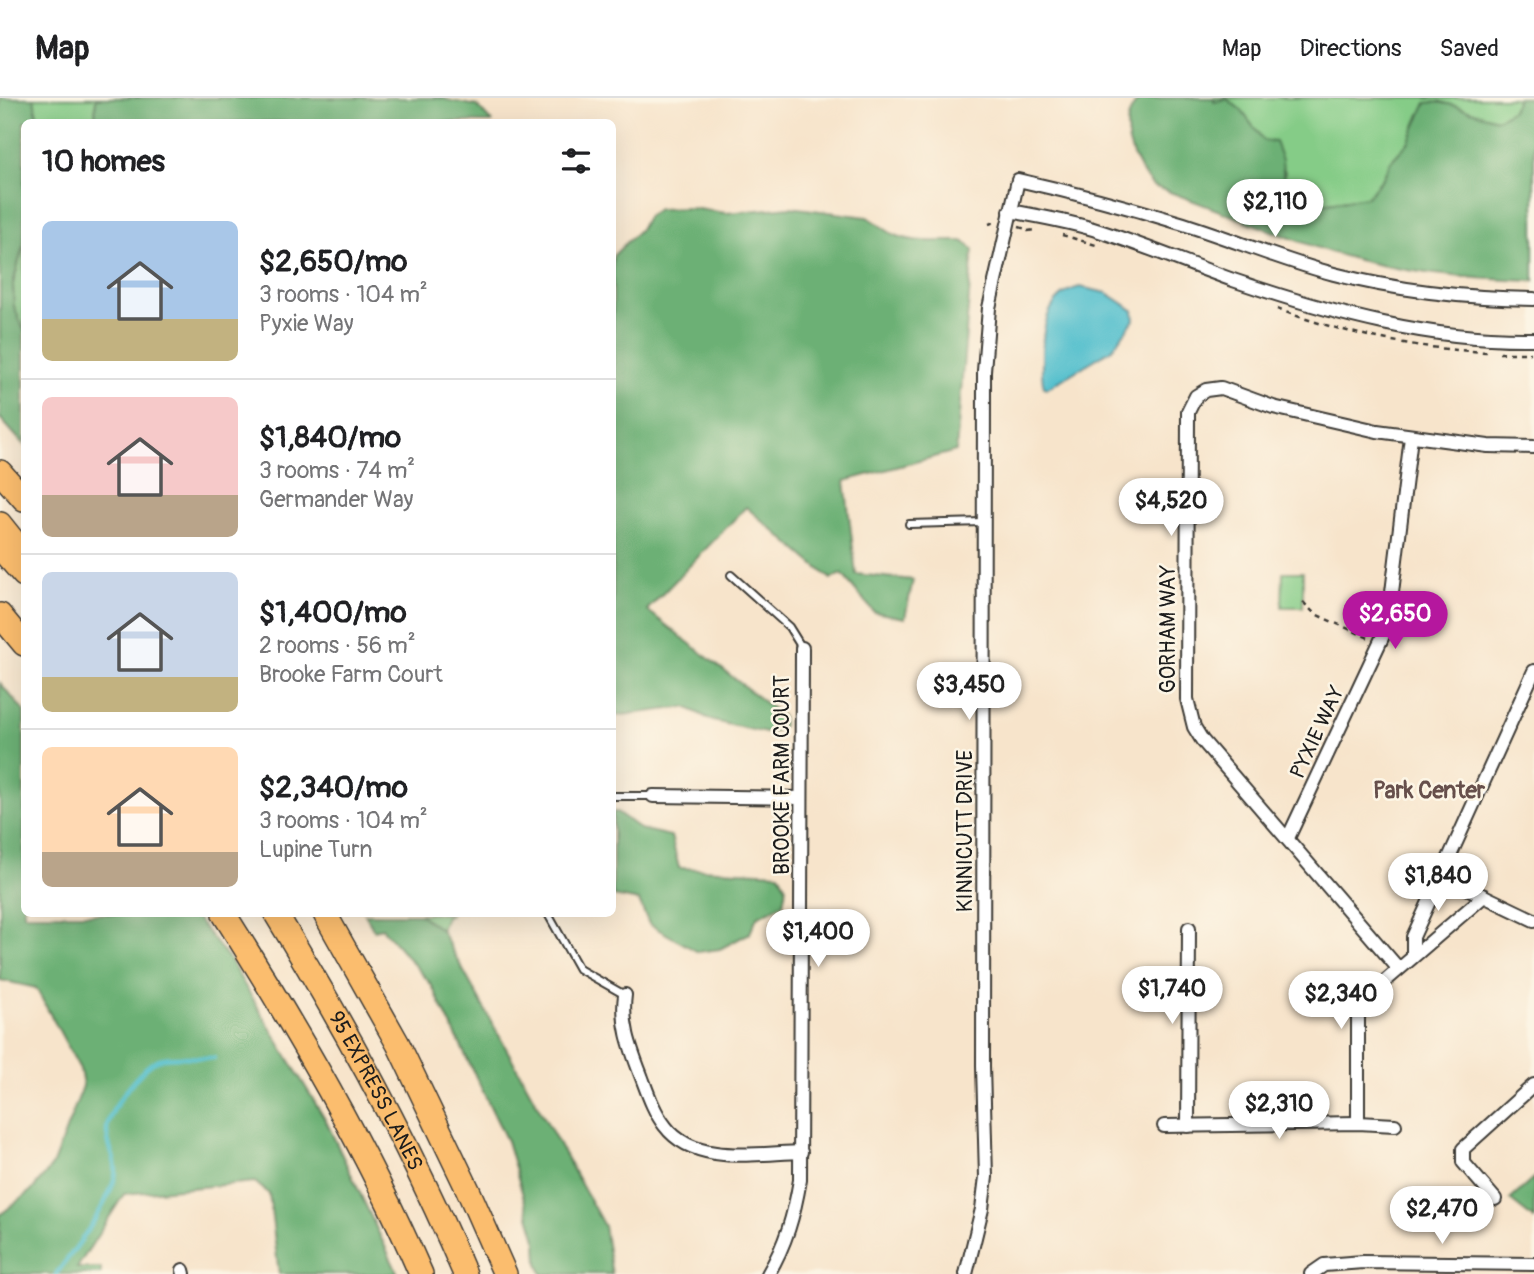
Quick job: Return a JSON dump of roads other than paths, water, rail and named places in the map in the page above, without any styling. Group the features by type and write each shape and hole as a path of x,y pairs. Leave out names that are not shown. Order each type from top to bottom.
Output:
{"highway":[{"path":"0,472 21,496"},
{"path":"0,524 21,550"},
{"path":"0,548 21,572"},
{"path":"0,615 21,640"},
{"path":"226,917 318,1068 362,1149 421,1274"},
{"name":"95 EXPRESS LANES","path":"278,917 322,988 366,1068 412,1158 465,1274"},
{"path":"327,917 398,1044 505,1274"}],"street":[{"name":"KINNICUTT DRIVE","path":"966,1274 982,1209 986,1177 983,1066 984,371 989,308 1018,180 1179,222 1337,275 1464,296 1534,299"},
{"path":"1010,211 1091,229 1259,289 1380,323 1438,333 1534,340"},
{"name":"GORHAM WAY","path":"1398,968 1202,740 1189,713 1188,412 1196,396 1206,390 1221,388 1273,407 1315,418 1410,437 1488,446 1534,447"},
{"name":"PYXIE WAY","path":"1288,838 1390,621 1410,437"},
{"name":"BROOKE FARM COURT","path":"768,1274 782,1250 794,1213 802,1152 802,648"},
{"path":"1413,956 1413,937 1534,671"},
{"path":"653,796 801,797"},
{"path":"1442,876 1534,920"},
{"path":"1358,1123 1358,1016 1369,995 1484,896"},
{"path":"1188,1125 1189,928"},
{"path":"625,995 624,1024 627,1041 652,1104 665,1126 674,1135 701,1151 802,1152"},
{"path":"1495,1199 1467,1169 1463,1162 1463,1149 1534,1085"},
{"path":"1164,1126 1358,1123 1395,1125"},
{"path":"1311,1274 1324,1265 1351,1263 1531,1267"}],"lane":[{"path":"909,524 985,522"},
{"path":"731,575 789,627 802,648"},
{"path":"616,796 653,796"},
{"path":"550,917 579,969 625,995"}],"water":[{"path":"1080,287 1107,293 1133,310 1134,320 1112,349 1048,388 1044,387 1042,348 1048,315 1060,297"}],"waterway":[{"path":"56,1274 90,1227 111,1188 116,1171 107,1130 119,1101 135,1079 160,1059 214,1058"}],"district":[{"name":"Park Center","path":"1429,790"}]}
